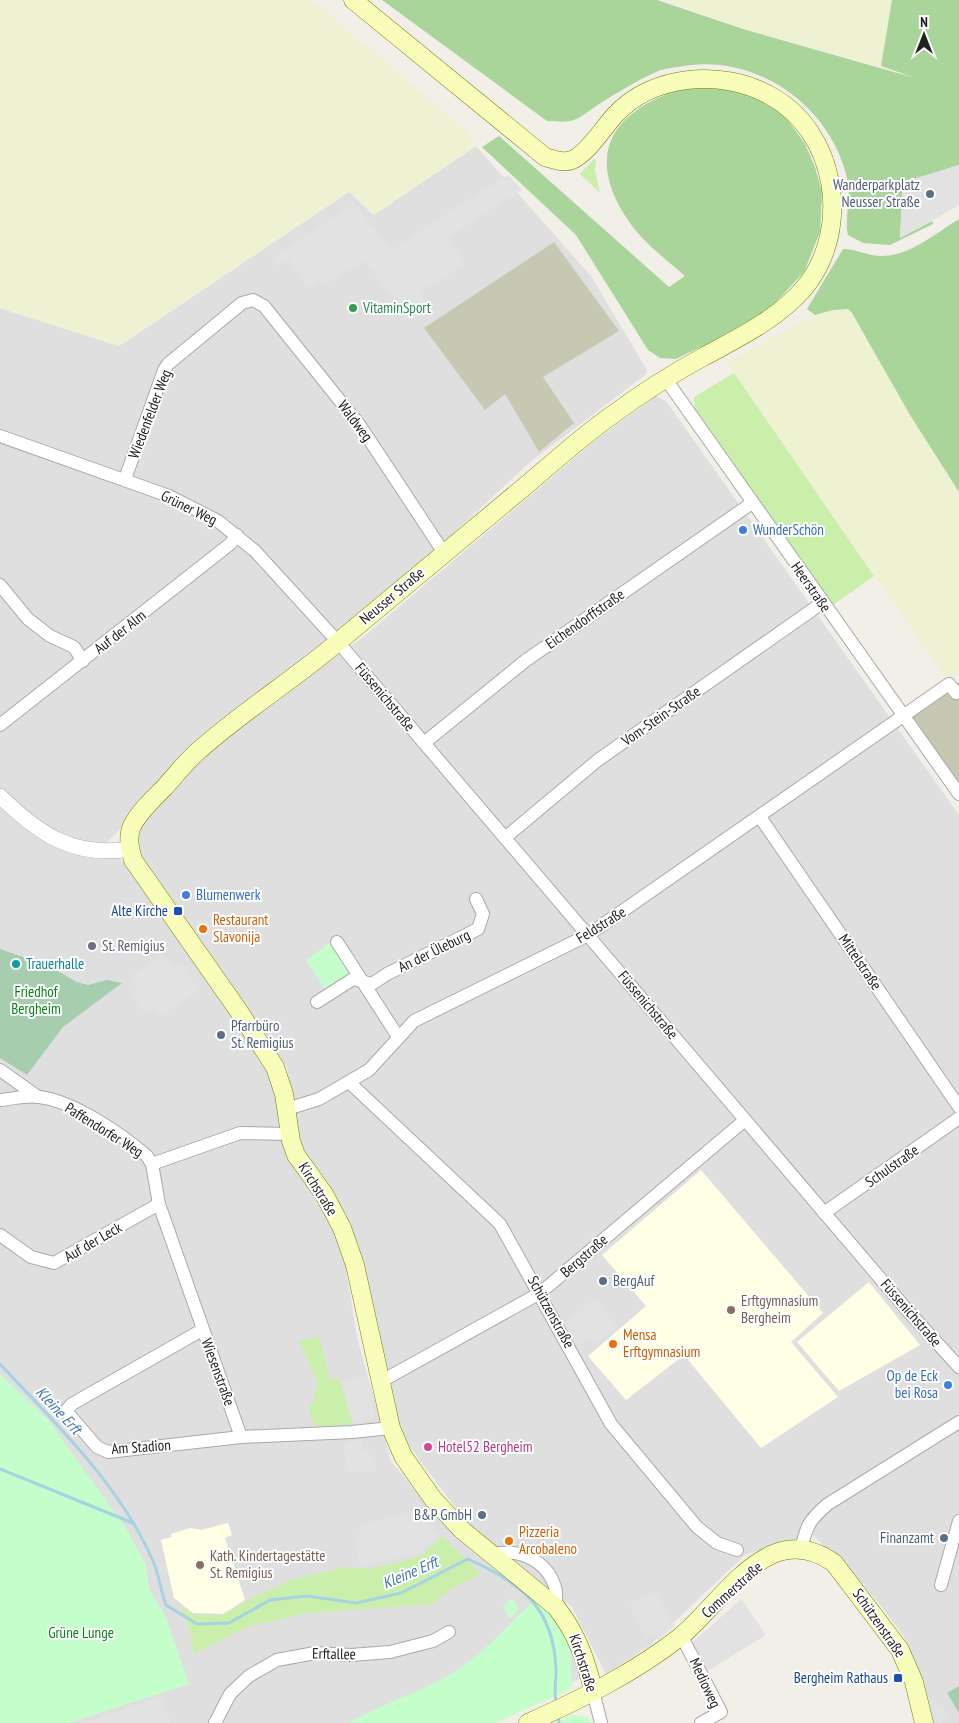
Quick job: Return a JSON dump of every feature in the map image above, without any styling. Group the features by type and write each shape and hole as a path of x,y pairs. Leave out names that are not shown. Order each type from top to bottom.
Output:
{"main road":[{"name":"Neusser Straße","path":"130,849 129,838 132,826 144,809 195,754 338,642 592,430 665,378 771,318 804,287 817,268 828,242 832,220 831,184 819,149 790,109 772,96 755,88 729,80 693,79 667,84 645,93 625,106 576,158 566,161 550,159 537,152 353,0"},
{"name":"Kirchstraße","path":"130,849 133,860 238,1010 275,1067 287,1109 290,1134 296,1155 324,1194 342,1228 355,1265 391,1428 403,1456 433,1499 462,1530 517,1573 556,1607 568,1621 590,1676 586,1694"},
{"name":"Commerstraße","path":"528,1723 586,1694 658,1654 681,1636 756,1565 780,1552 801,1550"},
{"name":"Schützenstraße","path":"801,1550 820,1554 834,1563 900,1650 914,1682 924,1723"}],"street":[{"name":"Wiedenfelder Weg","path":"125,479 168,364 242,303 253,300"},
{"name":"Waldweg","path":"253,300 264,306 361,427 444,553"},
{"name":"Heerstraße","path":"665,378 822,603 959,794"},
{"name":"Grüner Weg","path":"0,436 125,479 192,506 218,521 255,551 338,642"},
{"name":"Eichendorffstraße","path":"424,743 525,661 752,503"},
{"name":"Auf der Alm","path":"0,725 230,544 237,535"},
{"path":"0,585 28,619 50,636 74,647 83,660"},
{"name":"Vom-Stein-Straße","path":"506,837 598,760 822,603"},
{"name":"Füssenichstraße","path":"338,642 506,837 824,1213 959,1367"},
{"name":"Feldstraße","path":"287,1109 319,1099 350,1083 369,1070 414,1021 588,935 760,818 903,714 949,684 956,693 959,691"},
{"path":"0,796 23,819 55,841 73,846 113,852 130,849"},
{"name":"Mittelstraße","path":"760,818 959,1107"},
{"name":"An der Üleburg","path":"317,1002 353,979 372,984 387,974 478,929 483,914 476,899"},
{"path":"337,942 395,1032 400,1036"},
{"path":"0,1070 38,1096"},
{"name":"Schützenstraße","path":"350,1083 500,1224 611,1424 697,1527 717,1543 737,1550"},
{"name":"Paffendorfer Weg","path":"0,1100 38,1096 58,1101 81,1111 137,1148 147,1156 152,1164 240,1133 290,1134"},
{"name":"Schulstraße","path":"824,1213 959,1118"},
{"name":"Bergstraße","path":"380,1382 540,1293 745,1120"},
{"name":"Wiesenstraße","path":"152,1164 159,1204 241,1437"},
{"name":"Auf der Leck","path":"0,1235 31,1257 54,1264 159,1204"},
{"name":"Am Stadion","path":"202,1330 72,1404 66,1411 97,1447 108,1452 241,1437"},
{"path":"801,1550 807,1527 813,1516 828,1504 959,1422"},
{"path":"241,1437 352,1432 391,1428"},
{"path":"941,1585 959,1521"},
{"name":"Erftallee","path":"214,1723 230,1694 249,1676 277,1660 315,1653 351,1656 390,1652 434,1641 449,1632"},
{"name":"Medioweg","path":"681,1636 721,1712 701,1723"},
{"name":"Kirchstraße","path":"586,1694 601,1723"}],"shaded area":[{"path":"0,0 312,0 468,132 476,146 374,215 349,192 119,346 0,308"},
{"path":"665,0 892,0 881,66 743,29"},
{"path":"476,146 591,276 647,370 645,375 529,463 432,553 124,825 99,851 112,854 127,865 266,1059 280,1119 321,1203 344,1257 357,1337 391,1461 442,1523 549,1605 586,1676 479,1723 0,1723 0,308 119,346 349,192 374,215"},
{"name":"Wanderparkplatz Neusser Straße","path":"959,165 959,205 900,238 903,182"},
{"path":"508,175 522,190 448,237 465,264 419,292 431,309 412,321 364,260 324,286 320,280 308,288 289,259 276,266 272,258 353,204 392,250"},
{"path":"554,242 619,331 543,377 574,423 539,452 505,394 485,410 424,328"},
{"path":"848,309 910,415 959,492 959,671 947,680 726,362 815,315 833,310"},
{"path":"656,396 666,401 959,815 959,1723 933,1723 917,1666 903,1635 874,1597 812,1534 745,1555 649,1646 606,1674 572,1607 477,1536 401,1435 363,1268 299,1149 287,1068 138,856 138,831 161,792 263,706 361,639 596,440"},
{"path":"959,682 959,781 955,784 909,716"},
{"name":"St. Remigius","path":"163,954 173,968 181,963 199,990 161,1017 154,1008 146,1015 131,992 138,987 131,977"},
{"name":"Erftgymnasium Bergheim","path":"701,1170 823,1313 791,1342 838,1397 761,1448 684,1355 626,1400 588,1356 646,1306 602,1255"},
{"path":"869,1282 920,1345 839,1391 797,1342"},
{"path":"595,1299 617,1327 595,1344 590,1337 578,1345 566,1322"},
{"path":"366,1376 375,1417 353,1424 341,1382"},
{"path":"347,1441 361,1441 363,1450 367,1451 374,1459 376,1471 348,1472 343,1447 347,1445"},
{"path":"418,1512 440,1537 420,1552 360,1566 355,1540 363,1525"},
{"name":"Kath. Kindertagestätte St. Remigius","path":"228,1523 232,1535 225,1538 245,1600 223,1614 193,1613 174,1598 161,1540 172,1537 171,1534 190,1528 201,1530"},
{"path":"655,1592 674,1626 658,1640 655,1635 646,1639 629,1604"},
{"path":"741,1599 766,1635 706,1672 691,1644"},
{"path":"160,1697 171,1723 85,1723"},
{"path":"941,1704 948,1719 939,1723 934,1708"}],"green space":[{"path":"382,0 657,0 743,29 915,78 881,66 892,0 959,0 959,165 903,183 900,238 932,221 933,224 890,245 863,243 848,235 849,192 847,178 838,151 824,127 806,106 784,89 760,76 734,67 706,64 666,69 634,83 574,120 564,122 547,121"},
{"path":"696,85 726,86 754,95 780,109 805,144 815,167 822,192 820,232 804,272 774,304 748,324 676,359 660,358 648,350 576,235 482,147 499,136 669,287 685,276 649,244 630,223 615,197 608,173 608,152 615,133 628,118 646,104 669,93"},
{"path":"594,159 596,160 595,170 600,193 580,174"},
{"path":"959,219 959,492 910,415 852,313 848,309 833,310 815,315 807,309 843,249 877,256 892,255 913,248"},
{"path":"734,373 874,576 830,607 695,413 694,397"},
{"path":"332,941 351,975 327,992 306,960"},
{"name":"Friedhof Bergheim","path":"0,949 47,965 77,982 88,985 107,980 122,983 63,1027 27,1075 0,1058"},
{"path":"319,1336 330,1380 339,1377 353,1424 333,1427 314,1425 308,1405 316,1402 314,1393 317,1381 299,1341"},
{"name":"Grüne Lunge","path":"0,1374 48,1420 126,1528 146,1565 149,1589 165,1615 189,1684 69,1723 0,1723"},
{"path":"442,1536 481,1574 453,1588 432,1604 308,1613 247,1627 194,1654 190,1630 180,1606 194,1615 224,1615 248,1600 293,1579 346,1567 368,1569 402,1562 422,1555"},
{"path":"512,1598 519,1610 510,1619 503,1606"},
{"path":"533,1601 549,1612 570,1641 572,1688 496,1723 349,1723 446,1677 470,1661 492,1642"},
{"path":"959,1686 959,1713 947,1693"},
{"path":"573,1715 588,1717 592,1723 556,1723"}],"waterway":[{"name":"Kleine Erft","path":"0,1364 85,1456 123,1507 153,1561 166,1605 197,1624 229,1623 270,1600 307,1596 356,1603 401,1593 468,1559 487,1568 519,1588 541,1614 549,1629 554,1648 556,1704"},
{"name":"Kleine Erft","path":"0,1469 133,1523"},
{"name":"Kleine Erft","path":"558,1715 559,1723"}],"place":[{"name":"Wanderparkplatz Neusser Straße","path":"930,194"},
{"name":"VitaminSport","path":"353,308"},
{"name":"WunderSchön","path":"743,530"},
{"name":"Blumenwerk","path":"186,895"},
{"name":"Alte Kirche","path":"178,911"},
{"name":"Restaurant Slavonija","path":"203,929"},
{"name":"St. Remigius","path":"92,946"},
{"name":"Trauerhalle","path":"16,964"},
{"name":"Pfarrbüro St. Remigius","path":"221,1035"},
{"name":"BergAuf","path":"603,1281"},
{"name":"Erftgymnasium Bergheim","path":"731,1310"},
{"name":"Mensa Erftgymnasium","path":"613,1344"},
{"name":"Op de Eck bei Rosa","path":"948,1385"},
{"name":"Hotel52 Bergheim","path":"428,1447"},
{"name":"B&P GmbH","path":"482,1515"},
{"name":"Finanzamt","path":"944,1538"},
{"name":"Pizzeria Arcobaleno","path":"509,1541"},
{"name":"Kath. Kindertagestätte St. Remigius","path":"200,1565"},
{"name":"Bergheim Rathaus","path":"898,1678"}]}
